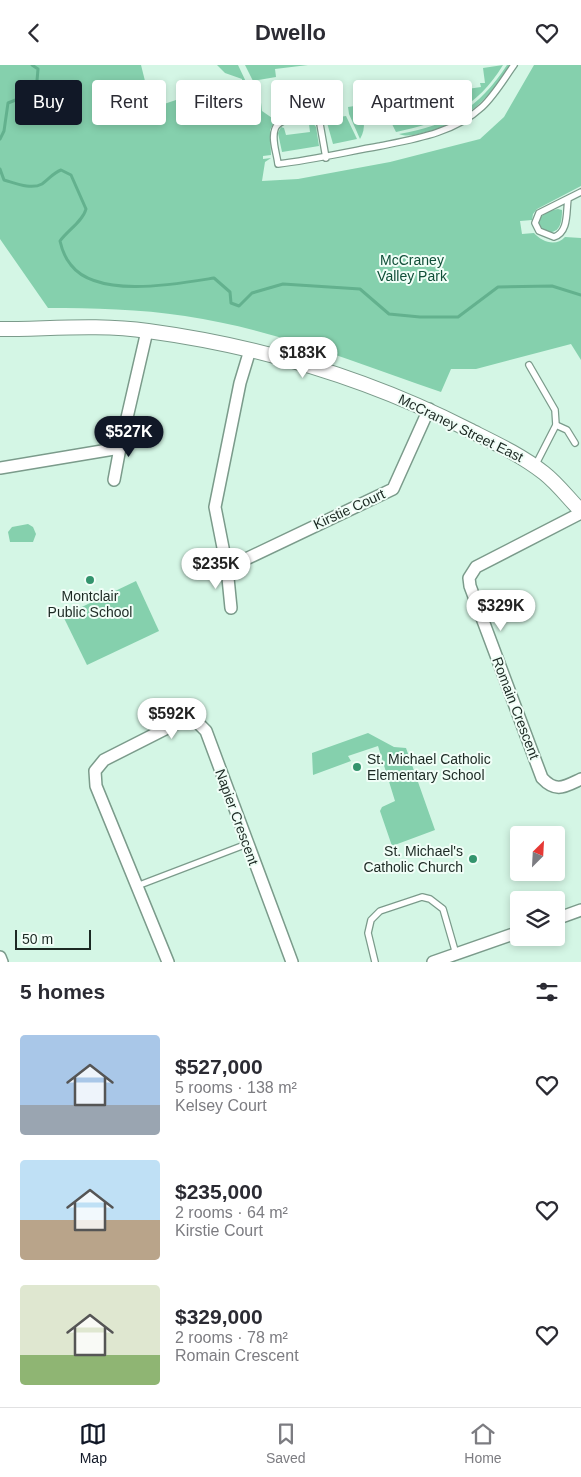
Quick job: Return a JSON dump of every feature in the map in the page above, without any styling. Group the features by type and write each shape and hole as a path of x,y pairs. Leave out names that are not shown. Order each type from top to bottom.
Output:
{"street":[{"name":"McCraney Street East","path":"0,329 114,328 147,331 250,349 322,370 429,409 520,456 546,474 581,512"},
{"path":"114,480 147,331"},
{"path":"231,608 227,568 215,507 240,383 250,349"},
{"name":"Kirstie Court","path":"227,568 393,489 429,409"},
{"path":"0,468 120,448"},
{"name":"Romain Crescent","path":"581,512 476,567 469,578 470,586 542,777 550,786 561,788 581,779"},
{"name":"Napier Crescent","path":"168,962 96,786 95,771 104,760 181,721 196,721 206,731 292,962"},
{"path":"565,916 581,910"},
{"path":"433,962 451,958 510,935"},
{"path":"0,957 2,962"}],"lane":[{"path":"326,158 320,124 313,117 280,121 276,125 274,139 278,164 326,158 412,141 450,128 483,107 514,65"},
{"path":"568,199 565,226 561,233 554,237 539,231 535,223 539,213 581,192"},
{"path":"529,365 554,410 556,425 535,466"},
{"path":"556,425 567,430 575,443"},
{"path":"137,886 247,844"},
{"path":"375,962 368,933 371,920 380,911 422,897 430,899 443,909 451,958"}],"green space":[{"name":"McCraney Valley Park","path":"0,65 141,65 145,80 92,80 92,125 166,125 166,103 176,100 176,125 261,125 261,102 262,111 271,117 272,125 270,130 271,155 263,156 263,159 271,158 265,162 262,181 298,179 390,162 480,139 504,117 534,65 581,65 581,186 537,209 533,214 532,220 520,221 522,234 534,233 545,241 553,243 565,237 581,238 581,360 571,344 476,369 451,369 441,392 283,338 218,322 134,310 48,308 0,239"},
{"name":"McCraney Valley Park","path":"217,65 238,65 245,80 225,73"},
{"path":"245,65 308,65 275,69 276,77 252,80"},
{"path":"503,65 493,80 472,100 472,88 481,87 480,83 485,83 483,68"},
{"path":"507,65 510,65 494,89 472,110 472,105 496,80"},
{"path":"353,106 353,123 349,114 348,107"},
{"path":"343,116 346,116 357,139 333,144 328,125 343,125"},
{"path":"309,125 314,125 319,146 282,152 278,133 281,127 284,128 286,135 310,132"},
{"path":"354,125 364,125 360,139"},
{"path":"392,125 423,125 413,128 396,132"},
{"path":"447,125 417,134 399,134 417,130"},
{"path":"562,210 558,228 553,232 543,231 538,223 539,218 549,211"},
{"path":"28,524 33,527 36,534 33,542 10,542 8,532 12,527"},
{"path":"136,581 159,631 87,665 63,616"},
{"path":"368,733 394,747 406,748 435,830 392,846 380,811 382,807 395,801 378,746 348,756 351,761 313,775 312,753"}],"waterway":[{"path":"0,139 4,131 8,103 36,92 38,69 32,65"},
{"path":"0,169 4,180 28,186 38,186 61,170 71,175 86,209 82,218 60,241 65,257 71,265 83,276 99,282 118,286 138,287 214,278 230,292 231,303 239,306 252,293 283,284 360,289 389,314 420,317 458,317 498,287 552,286 581,295"}],"place":[{"name":"Montclair Public School","path":"90,580"},
{"name":"St. Michael Catholic Elementary School","path":"357,767"},
{"name":"St. Michael's Catholic Church","path":"473,859"}]}
